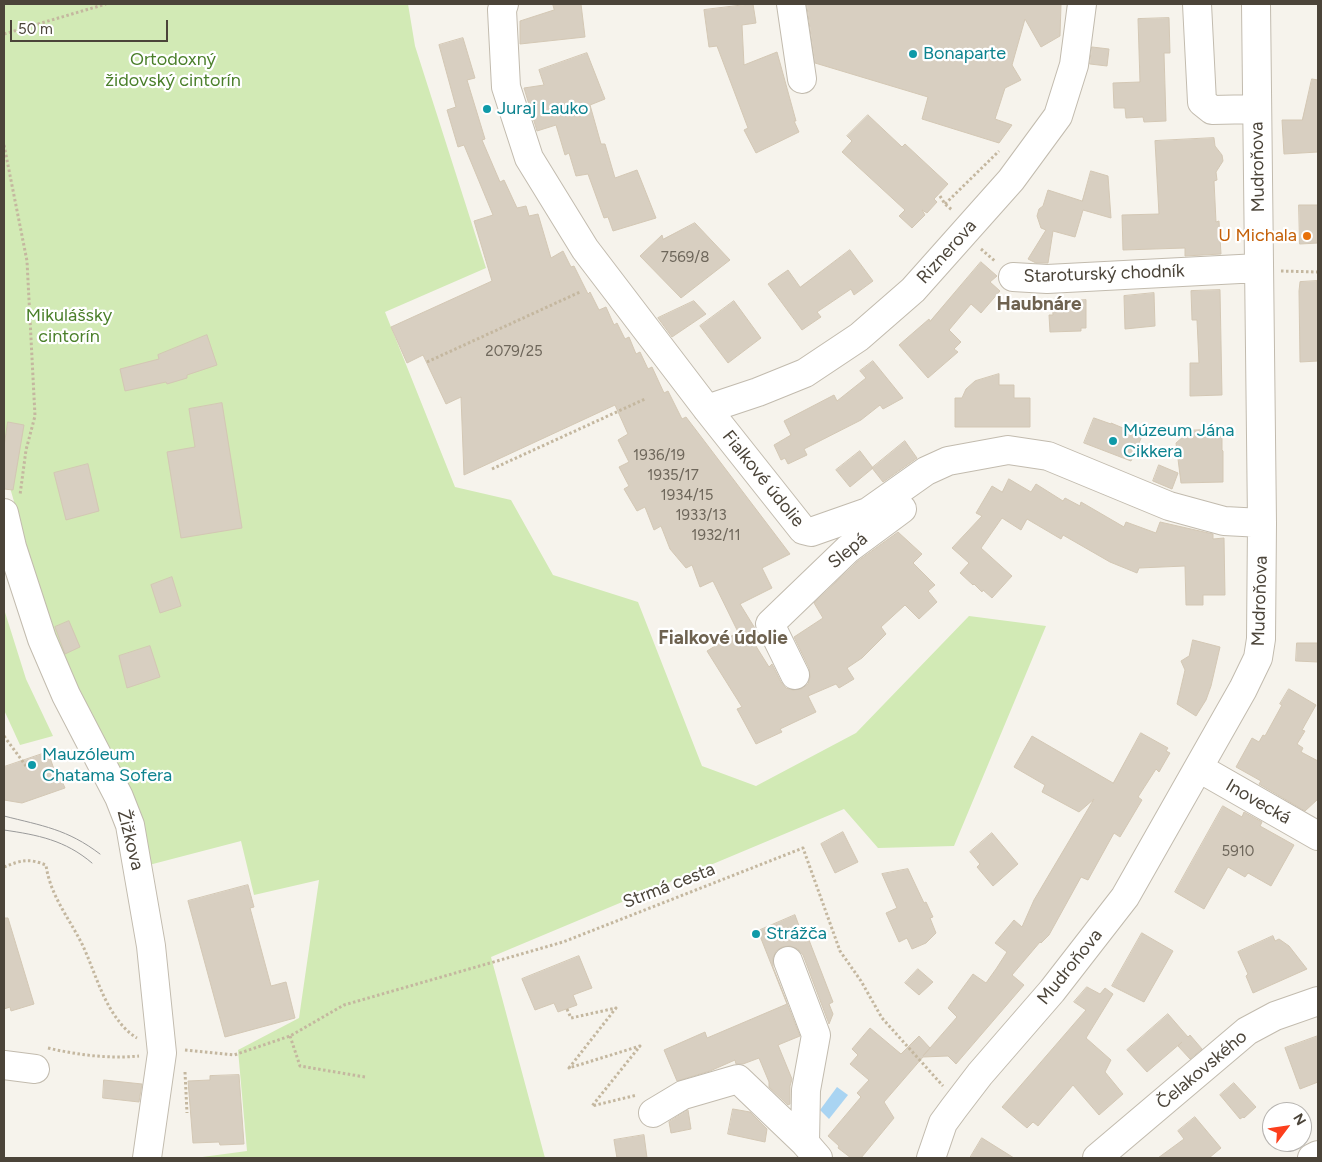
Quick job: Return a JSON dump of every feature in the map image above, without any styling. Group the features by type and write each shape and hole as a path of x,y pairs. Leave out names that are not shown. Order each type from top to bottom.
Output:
{"street":[{"name":"Fialkové údolie","path":"504,4 502,10 506,87 529,158 585,248 707,409 803,530 811,532 868,512 926,471 948,461 1008,450 1048,456 1169,506 1224,521 1262,523"},
{"path":"791,4 802,79"},
{"name":"Riznerova","path":"707,409 758,392 805,373 859,337 913,290 960,224 1011,180 1058,116 1074,65 1082,4"},
{"path":"1197,4 1202,102 1212,110 1256,109"},
{"name":"Mudroňova","path":"932,1158 944,1123 950,1112 1052,990 1125,897 1246,684 1258,658 1262,639 1262,523 1268,269 1256,109 1256,4"},
{"name":"Staroturský chodník","path":"1013,277 1046,279 1268,269"},
{"name":"Slepá","path":"790,664 770,624 848,549 942,479 948,461"},
{"name":"Žižkova","path":"11,506 14,556 42,639 66,695 119,797 130,825 151,946 161,1053 147,1158"},
{"name":"Inovecká","path":"1199,768 1318,836"},
{"path":"788,961 816,1035 806,1090 812,1151"},
{"name":"Čelakovského","path":"1097,1158 1247,1031 1275,1016 1318,1001"},
{"path":"4,1065 35,1069"},
{"path":"648,1104 738,1079 812,1151"},
{"path":"1312,1158 1318,1154"}],"path":[{"path":"4,34 106,4"},
{"path":"4,145 27,261 35,416 11,506"},
{"path":"945,204 999,151"},
{"name":"Staroturský chodník","path":"940,196 960,224 1013,277"},
{"path":"1268,269 1318,272"},
{"path":"427,362 580,292"},
{"path":"492,469 645,399"},
{"path":"4,736 26,766"},
{"name":"Strmá cesta","path":"75,1054 122,1058 161,1053 234,1055 290,1036 344,1005 563,942 803,848 840,952 861,981 882,1018 947,1090"},
{"path":"4,867 32,860 46,865 51,887 82,945 102,992 118,1021 130,1034 161,1053"},
{"path":"567,1009 571,1018 616,1008 569,1068 640,1046 592,1106 636,1095 648,1104"},
{"path":"290,1036 300,1066 365,1077"},
{"path":"185,1066 187,1113"}],"green space":[{"path":"4,4 408,4 415,46 486,268 385,312 455,487 511,500 553,575 638,602 702,766 756,786 856,733 969,616 1046,626 954,846 878,848 844,809 491,957 545,1158 195,1158 247,1151 238,1050 299,1018 319,880 254,895 241,841 149,865 64,674 4,467"},
{"path":"4,609 26,679 53,736 20,745 4,710"}],"water":[{"path":"837,1087 848,1095 829,1119 820,1110"}],"building":[{"path":"553,4 581,4 585,37 520,44 520,21 554,10"},
{"path":"753,4 756,23 742,25 744,65 777,52 796,121 794,121 799,132 756,153 744,130 748,128 717,46 709,47 704,10"},
{"name":"Bonaparte","path":"807,4 1061,4 1060,36 1041,47 1025,19 1012,65 1021,80 1005,88 995,119 1012,125 999,143 922,119 928,97 815,63"},
{"path":"1169,18 1170,53 1164,53 1166,121 1144,122 1143,117 1126,118 1125,108 1114,108 1113,83 1140,82 1138,19"},
{"path":"463,38 475,78 467,80 485,139 482,140 500,182 504,180 517,208 526,206 529,216 538,214 551,258 563,251 571,267 574,266 588,294 590,292 599,310 606,307 614,325 617,323 625,339 629,337 636,354 640,352 648,369 652,367 664,393 668,391 682,419 686,417 790,554 762,568 772,588 740,604 756,630 749,635 769,667 772,664 786,688 793,690 801,689 808,684 810,677 809,668 794,637 823,618 814,603 858,561 898,532 922,554 913,563 935,585 928,591 937,602 919,619 905,605 881,627 886,634 862,658 847,668 854,679 839,688 836,684 808,696 816,712 780,729 782,732 756,744 737,709 742,707 707,651 738,632 713,581 700,587 692,565 686,568 670,549 661,526 654,530 645,507 637,511 624,489 629,486 619,467 629,462 618,440 628,434 615,405 464,475 461,397 446,404 423,355 407,363 391,327 492,281 474,221 493,215 464,145 458,147 447,110 456,107 439,45"},
{"path":"1092,47 1109,49 1107,66 1090,64"},
{"path":"587,53 605,99 590,105 601,144 605,144 615,178 637,170 656,218 613,231 608,217 604,218 588,174 576,176 569,153 565,155 556,125 537,131 524,88 544,85 539,70"},
{"path":"1312,79 1318,80 1318,152 1284,154 1282,120 1302,120"},
{"path":"868,115 902,147 905,144 948,184 934,199 937,202 927,213 922,210 925,215 912,228 899,216 905,210 842,152 852,141 847,136"},
{"path":"1214,138 1215,146 1222,155 1223,161 1216,172 1217,180 1214,181 1216,222 1219,221 1221,254 1185,256 1185,248 1123,250 1122,215 1159,214 1155,141"},
{"path":"1091,171 1108,176 1111,218 1083,210 1075,237 1053,231 1048,263 1036,263 1028,259 1046,230 1041,228 1037,216 1039,209 1043,206 1048,190 1082,201"},
{"path":"1299,205 1318,205 1318,243 1300,244"},
{"path":"695,223 730,260 681,298 640,256 662,235 663,239"},
{"path":"850,250 873,281 854,295 851,289 817,312 821,317 802,330 768,284 788,270 800,287"},
{"path":"981,262 997,276 990,282 1000,291 981,313 971,304 949,330 961,342 954,349 958,352 928,378 899,345 929,319 930,321"},
{"path":"1317,281 1318,361 1300,362 1300,282"},
{"path":"1220,290 1222,395 1190,396 1190,363 1199,363 1197,320 1192,320 1191,291"},
{"path":"1154,293 1155,326 1125,329 1124,296"},
{"path":"1086,300 1086,328 1081,328 1081,331 1050,332 1049,315 1053,315 1052,302"},
{"path":"694,301 706,314 672,337 658,318"},
{"path":"734,301 761,338 728,363 700,326"},
{"path":"207,335 217,365 167,384 166,382 125,391 120,369 159,359 158,355"},
{"path":"873,361 903,398 883,409 880,405 861,420 804,449 807,455 788,464 785,458 781,460 774,445 791,435 784,421 834,395 837,401 866,378 860,371"},
{"path":"999,374 999,385 1014,385 1014,398 1030,398 1030,427 955,427 955,398 962,398 966,389 975,381"},
{"path":"222,403 242,528 181,538 167,452 195,447 189,409"},
{"name":"Múzeum Jána Cikkera","path":"1094,418 1142,436 1131,461 1084,443"},
{"path":"8,422 24,425 13,490 4,489 4,447"},
{"path":"1205,430 1205,435 1222,436 1223,482 1181,483 1176,443 1184,436 1184,431"},
{"path":"905,441 917,458 883,482 872,468"},
{"path":"860,451 873,468 850,487 836,470"},
{"path":"88,464 99,511 66,520 54,473"},
{"path":"1159,465 1178,473 1172,489 1153,481"},
{"path":"1009,479 1031,492 1036,484 1063,501 1065,498 1080,506 1081,502 1124,527 1126,522 1156,533 1160,522 1213,534 1213,539 1224,538 1225,595 1203,595 1203,605 1186,605 1185,566 1139,568 1137,573 1110,562 1063,535 1061,539 1027,519 1021,530 1002,518 981,548 1012,576 992,598 960,573 969,563 952,548 982,516 976,513 992,486 1002,492"},
{"path":"172,577 181,606 160,613 151,585"},
{"path":"69,621 80,647 65,654 55,627"},
{"path":"1193,640 1220,647 1211,686 1206,700 1196,716 1177,704 1185,670 1181,661 1189,656"},
{"path":"1297,643 1318,643 1318,662 1296,661"},
{"path":"150,646 160,677 127,688 119,656"},
{"path":"1289,689 1316,705 1302,730 1305,731 1297,744 1303,748 1301,752 1318,761 1318,799 1305,811 1259,784 1261,781 1236,767 1252,738 1259,742 1263,735 1265,736"},
{"path":"1141,733 1168,748 1166,751 1170,753 1159,772 1156,769 1138,797 1142,800 1120,837 1114,833 1088,880 1081,877 1049,935 1040,942 1012,975 1024,985 956,1064 948,1056 923,1057 884,1102 894,1118 861,1158 851,1158 838,1148 839,1146 828,1136 861,1097 857,1093 869,1080 850,1064 858,1055 852,1049 870,1028 901,1054 919,1036 930,1048 957,1017 948,1008 973,974 986,983 996,969 1007,952 995,943 1014,920 1022,927 1034,900 1094,799 1079,812 1042,792 1045,785 1014,767 1032,736 1113,783"},
{"name":"Mauzóleum Chatama Sofera","path":"48,752 55,772 58,772 65,788 22,803 4,800 4,767"},
{"path":"1223,806 1242,817 1244,812 1262,822 1260,826 1294,845 1271,886 1248,873 1245,877 1228,867 1204,909 1175,892"},
{"path":"843,832 858,862 835,873 821,844"},
{"path":"992,833 1018,864 993,886 977,867 980,864 970,852"},
{"path":"908,869 924,903 926,902 933,917 930,918 936,933 926,943 912,949 907,938 899,942 886,913 897,908 882,874"},
{"path":"248,885 254,907 250,908 271,986 286,982 295,1018 225,1037 188,901"},
{"path":"795,915 805,942 809,940 833,1002 829,1004 833,1014 829,1024 803,955 798,949 790,946 782,947 776,951 773,958 773,967 800,1036 778,1045 792,1079 790,1104 788,1105 769,1087 769,1082 759,1058 743,1064 736,1064 735,1060 710,1071 677,1081 664,1050 705,1032 707,1038 787,1004 758,931"},
{"path":"4,918 8,918 34,1004 11,1011 10,1007 4,1009"},
{"path":"1142,933 1173,951 1144,1002 1112,986"},
{"path":"1273,936 1275,941 1279,939 1289,946 1307,969 1253,993 1246,976 1248,974 1238,952"},
{"path":"579,956 592,988 573,995 577,1005 558,1012 554,1003 535,1010 522,979"},
{"path":"918,969 933,982 919,995 905,983"},
{"path":"1087,987 1100,994 1105,988 1113,994 1086,1038 1111,1060 1105,1072 1123,1094 1099,1115 1073,1085 1038,1126 1033,1122 1027,1128 1002,1107 1086,1010 1074,1002"},
{"path":"1168,1014 1188,1037 1190,1035 1202,1049 1190,1059 1178,1046 1182,1042 1147,1072 1127,1050"},
{"path":"1318,1036 1318,1082 1300,1089 1285,1048"},
{"path":"239,1075 244,1144 220,1145 219,1142 193,1143 188,1081 210,1080 210,1076"},
{"path":"104,1080 142,1084 139,1102 103,1098"},
{"path":"1234,1083 1256,1107 1244,1118 1240,1119 1220,1095"},
{"path":"733,1109 750,1112 767,1129 765,1142 728,1134"},
{"path":"688,1110 691,1129 671,1133 669,1122"},
{"path":"1195,1117 1221,1148 1209,1158 1158,1158 1184,1139 1178,1131"},
{"path":"644,1135 647,1158 617,1158 614,1140"},
{"path":"982,1138 1014,1158 970,1158"}],"tram line":[{"path":"4,816 54,829 77,839 100,854"},
{"path":"4,830 51,840 72,849 92,863"}],"place":[{"name":"Bonaparte","path":"913,54"},
{"name":"Juraj Lauko","path":"487,109"},
{"name":"U Michala","path":"1307,236"},
{"name":"Múzeum Jána Cikkera","path":"1113,441"},
{"name":"Mauzóleum Chatama Sofera","path":"32,765"},
{"name":"Strážča","path":"756,934"}],"district":[{"name":"Haubnáre","path":"1039,304"},
{"name":"Fialkové údolie","path":"723,638"}],"park label":[{"name":"Ortodoxný židovský cintorín","path":"173,70"},
{"name":"Mikulášsky cintorín","path":"69,326"}]}
